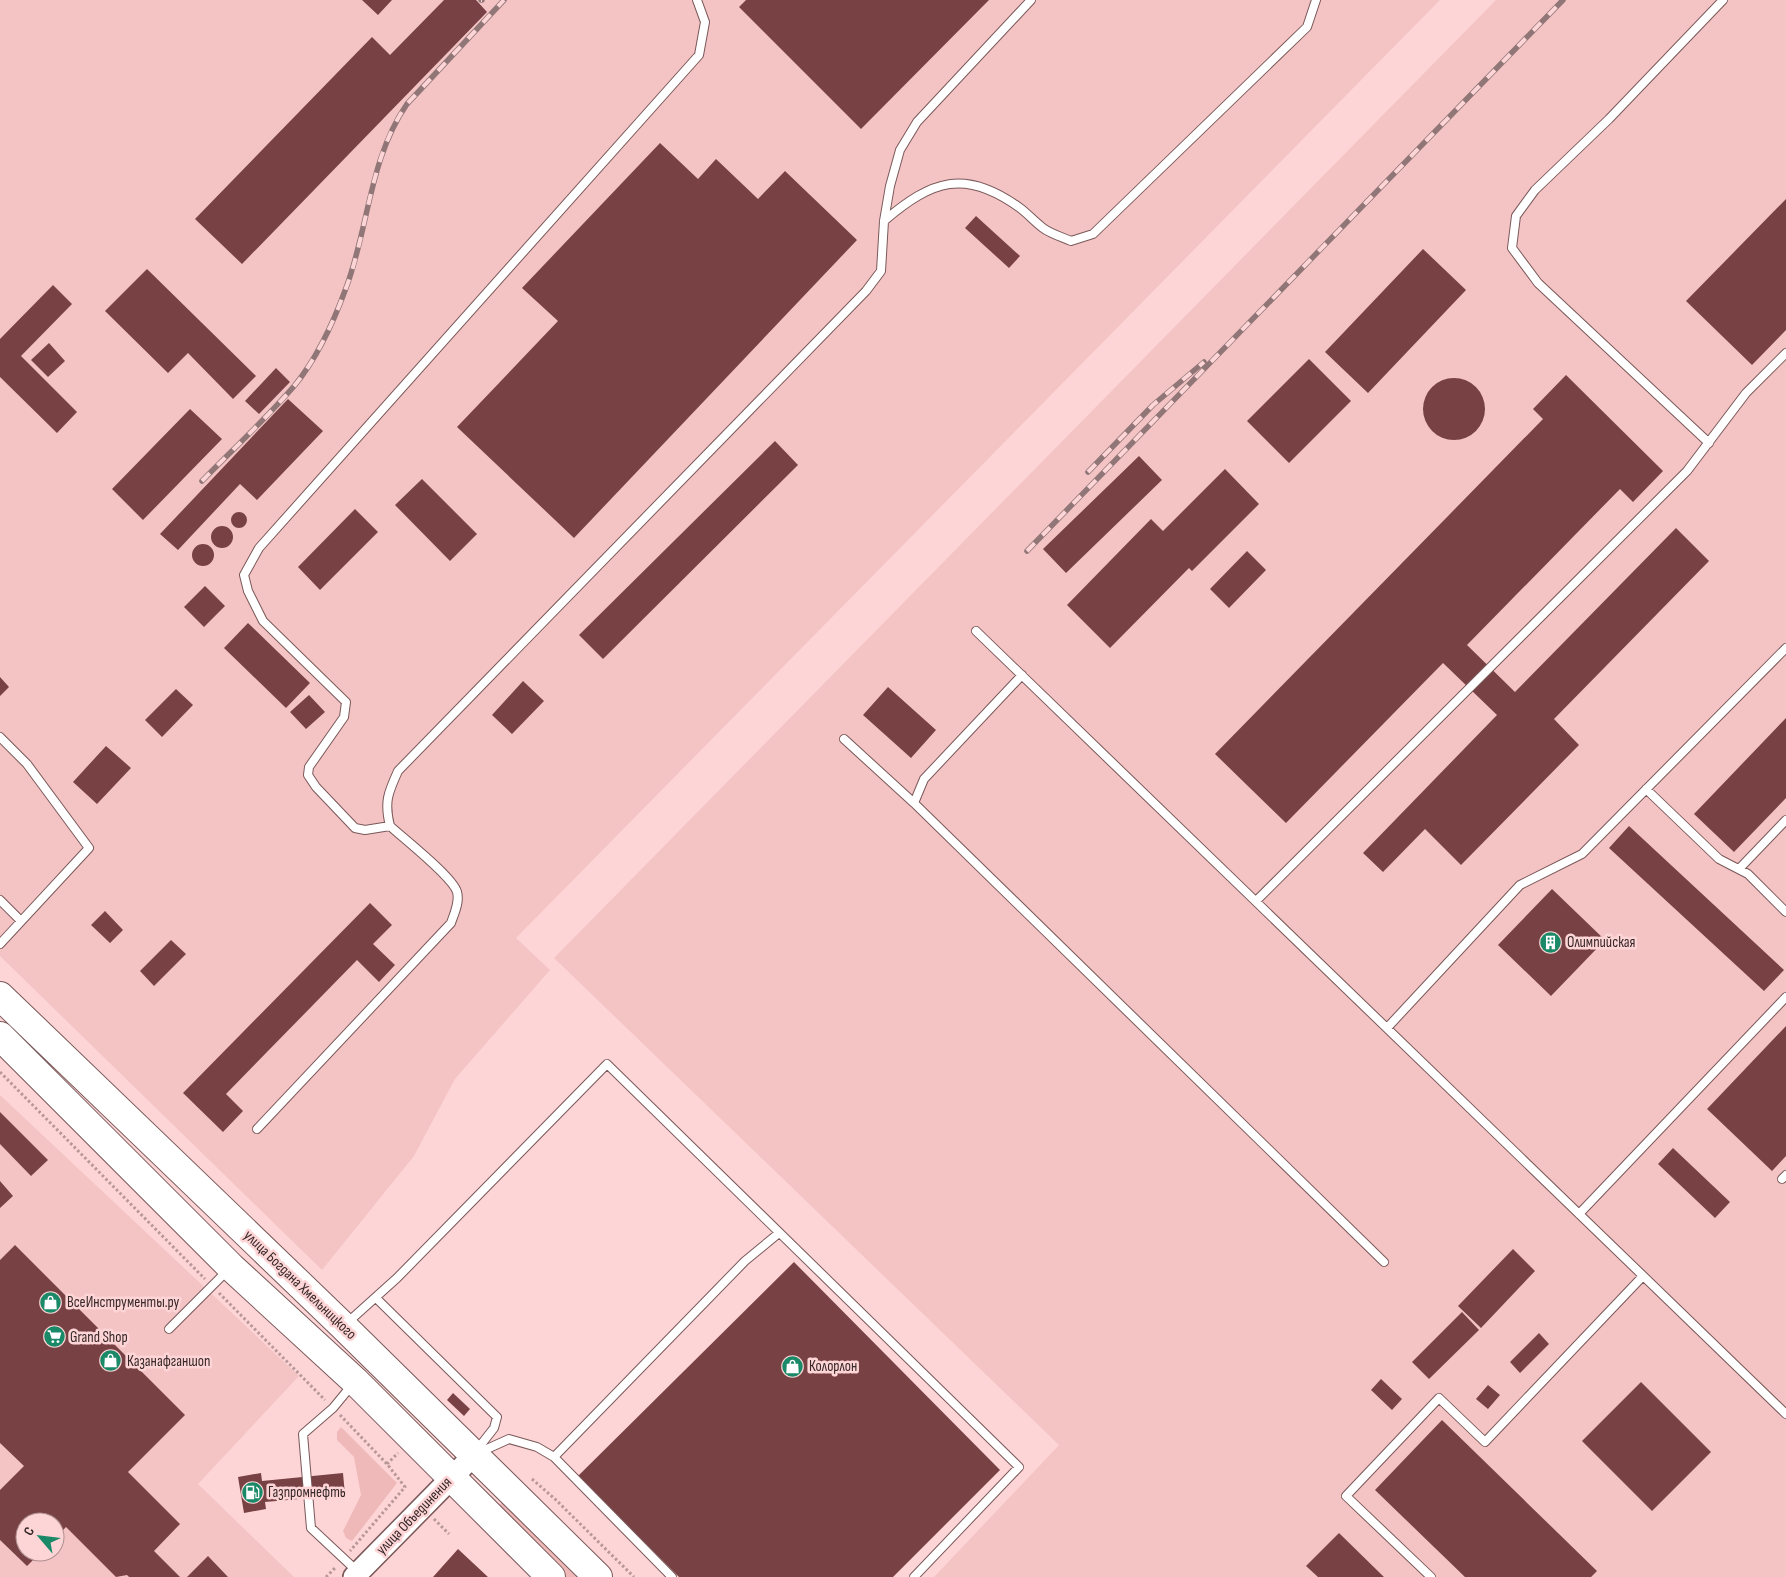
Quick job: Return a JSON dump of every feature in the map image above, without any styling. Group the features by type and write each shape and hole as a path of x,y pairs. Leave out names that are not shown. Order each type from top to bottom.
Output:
{"highway":[{"name":"улица Богдана Хмельницкого","path":"0,996 344,1326 598,1577"},
{"path":"0,1036 231,1267 355,1381 551,1577"}],"street":[{"name":"улица Объединения","path":"352,1570 474,1455"}],"lane":[{"path":"390,826 365,830 355,828 316,787 308,775 312,759 344,717 346,702 262,621 248,591 244,575 259,548 699,55 705,22 697,0"},
{"path":"257,1129 451,923 457,906 457,892 450,880 390,826 386,811 388,793 398,771 866,291 881,271 884,221 890,186 900,150 916,122 1031,0"},
{"path":"884,221 908,201 931,188 951,183 984,188 1020,208 1045,229 1071,241 1093,234 1307,26 1316,0"},
{"path":"1708,443 1538,283 1512,248 1516,216 1535,190 1609,119 1723,0"},
{"path":"1256,902 1687,471 1746,393 1786,353"},
{"path":"976,631 1786,1414"},
{"path":"1387,1028 1520,885 1582,854 1786,648"},
{"path":"914,803 924,779 1022,676"},
{"path":"0,738 27,764 89,848 0,944"},
{"path":"844,739 914,803 1384,1262"},
{"path":"1646,790 1719,859 1748,874 1786,912"},
{"path":"1738,869 1786,820"},
{"path":"0,900 21,921"},
{"path":"1579,1214 1786,997"},
{"path":"344,1326 376,1298 606,1064 1020,1467 914,1577"},
{"path":"554,1456 745,1261 779,1233"},
{"path":"169,1329 231,1267"},
{"path":"1431,1577 1346,1496 1439,1398 1485,1442 1643,1276"},
{"path":"376,1298 497,1417 494,1428 474,1455"},
{"path":"352,1570 311,1528 304,1434 333,1408 355,1381"},
{"path":"474,1455 509,1439 537,1447 554,1456 672,1577"}],"path":[{"path":"0,1072 333,1408 387,1464 405,1487 352,1570"},
{"path":"525,1474 555,1498 634,1577"}],"shaded area":[{"path":"0,0 1440,0 516,938 550,970 455,1079 414,1156 322,1270 0,956"},
{"path":"1496,0 1786,0 1786,1577 934,1577 1059,1445 554,958"},
{"path":"0,1095 299,1376 198,1484 294,1577 0,1577"},
{"path":"341,1427 397,1483 352,1541 346,1538 343,1531 361,1495 354,1457 337,1440 337,1432"},
{"path":"507,1498 587,1577 563,1577 494,1510"}],"building":[{"path":"362,0 392,0 378,15"},
{"path":"444,0 476,0 487,12 242,264 195,219 372,37 390,55"},
{"path":"746,0 989,0 861,129 739,7"},
{"path":"660,143 698,179 716,159 758,199 785,171 857,240 574,538 457,427 558,321 522,288"},
{"path":"1786,199 1786,330 1752,365 1686,301"},
{"path":"976,216 1020,256 1009,268 965,228"},
{"path":"1423,249 1466,290 1368,393 1325,352"},
{"path":"147,269 256,376 233,399 188,353 168,373 105,311"},
{"path":"53,285 72,304 21,356 77,412 57,433 0,377 0,339"},
{"path":"49,343 65,361 48,377 31,360"},
{"path":"1309,359 1351,401 1289,463 1247,421"},
{"path":"276,368 290,382 259,414 245,401"},
{"path":"1566,375 1663,471 1633,502 1620,489 1467,645 1515,692 1676,528 1709,561 1554,719 1579,745 1461,865 1425,829 1383,872 1363,853 1497,715 1443,663 1286,823 1215,754 1543,419 1533,409"},
{"path":"1454,378 1471,383 1476,387 1480,392 1485,409 1480,426 1476,431 1471,435 1454,440 1437,435 1432,431 1428,426 1423,409 1428,392 1432,387 1437,383"},
{"path":"288,399 323,431 257,500 240,484 178,550 160,534"},
{"path":"190,409 222,439 143,520 112,489"},
{"path":"775,441 798,465 603,659 579,635"},
{"path":"1139,456 1162,480 1066,573 1043,549"},
{"path":"1225,469 1259,504 1192,571 1189,568 1110,648 1067,605 1151,519 1163,531"},
{"path":"422,479 477,534 450,561 395,505"},
{"path":"355,509 378,532 320,590 298,567"},
{"path":"236,512 242,512 247,517 245,526 236,528 231,523 231,517"},
{"path":"222,526 230,529 233,537 230,545 222,548 214,545 211,537 214,529"},
{"path":"203,544 211,547 214,555 211,563 203,566 195,563 192,555 195,547"},
{"path":"1247,551 1266,570 1229,608 1210,589"},
{"path":"205,586 225,606 204,627 184,607"},
{"path":"248,623 310,683 286,708 224,648"},
{"path":"0,677 9,687 0,696"},
{"path":"523,681 544,701 512,734 492,715"},
{"path":"888,687 936,730 911,758 863,715"},
{"path":"176,689 193,705 162,737 145,720"},
{"path":"309,695 325,712 306,729 290,712"},
{"path":"1786,718 1786,798 1734,852 1694,814"},
{"path":"106,746 131,768 97,804 73,782"},
{"path":"1629,826 1784,970 1764,991 1609,848"},
{"name":"Олимпийская","path":"1552,889 1605,940 1551,996 1498,945"},
{"path":"370,903 392,925 373,944 395,965 379,982 357,960 226,1094 243,1111 223,1132 183,1093"},
{"path":"105,911 123,930 110,943 91,925"},
{"path":"171,940 186,954 154,986 140,971"},
{"path":"1786,1026 1786,1156 1772,1171 1707,1109"},
{"path":"0,1112 48,1160 31,1176 0,1144"},
{"path":"1673,1148 1730,1202 1715,1218 1658,1164"},
{"path":"0,1181 13,1196 0,1208"},
{"name":"Grand Shop","path":"15,1245 185,1415 128,1472 180,1524 154,1551 180,1577 129,1577 127,1575 116,1577 65,1528 65,1512 15,1512 15,1554 0,1540 0,1490 24,1466 0,1443 0,1260"},
{"path":"1513,1249 1535,1271 1481,1328 1458,1306"},
{"name":"Колорлон","path":"794,1262 1000,1470 893,1577 679,1577 578,1476"},
{"path":"1462,1312 1479,1330 1429,1379 1412,1362"},
{"path":"1539,1333 1549,1344 1520,1373 1510,1362"},
{"path":"1381,1379 1402,1399 1392,1410 1371,1390"},
{"path":"1641,1382 1711,1452 1652,1511 1582,1441"},
{"path":"1488,1385 1500,1395 1488,1409 1476,1399"},
{"path":"453,1393 470,1409 464,1416 447,1400"},
{"path":"1442,1420 1597,1571 1591,1577 1465,1577 1375,1490"},
{"path":"261,1473 262,1481 343,1473 345,1495 265,1502 266,1509 244,1513 238,1477"},
{"path":"1339,1533 1384,1577 1318,1577 1306,1566"},
{"path":"458,1549 488,1577 433,1577"},
{"path":"208,1556 228,1577 187,1577"},
{"name":"Grand Shop","path":"23,1562 31,1562 27,1566"}],"railway":[{"path":"202,481 284,398 311,363 330,326 346,288 354,265 377,170 394,125 407,104 504,0"},
{"path":"1027,551 1563,0"},
{"path":"1088,472 1153,405 1204,362"}],"place":[{"name":"Олимпийская","path":"1551,942"},
{"name":"ВсеИнструменты.ру","path":"51,1302"},
{"name":"Grand Shop","path":"54,1337"},
{"name":"Казанафганшоп","path":"111,1361"},
{"name":"Колорлон","path":"793,1366"},
{"name":"Газпромнефть","path":"252,1492"}]}
